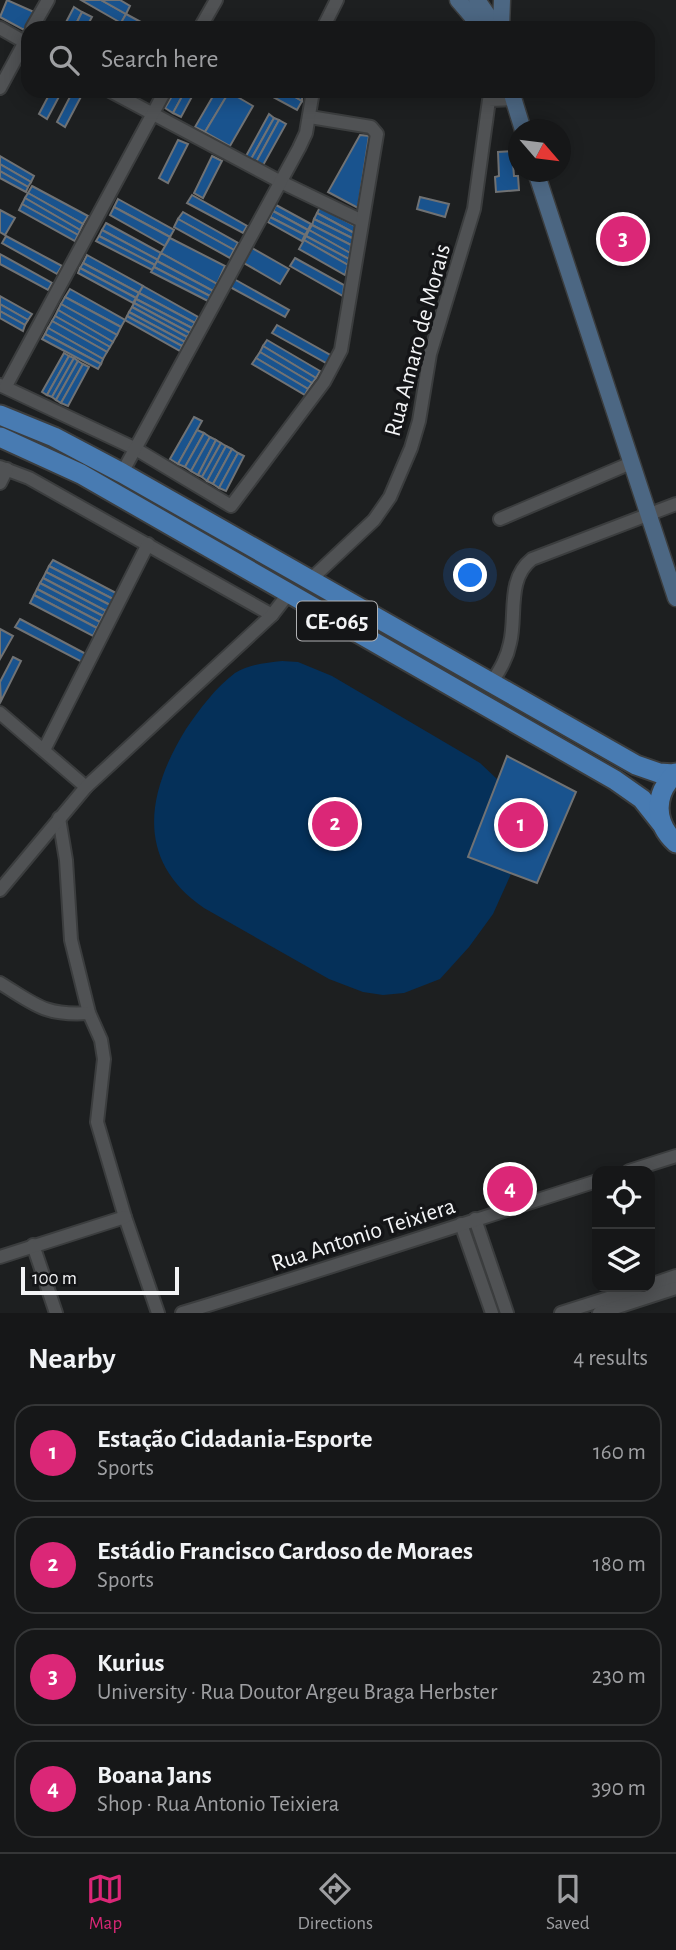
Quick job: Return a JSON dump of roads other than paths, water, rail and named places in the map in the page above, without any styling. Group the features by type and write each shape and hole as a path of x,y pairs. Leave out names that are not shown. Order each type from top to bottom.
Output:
{"main road":[{"name":"CE-065","path":"0,415 54,437 122,473 636,765 659,773 675,774"},
{"name":"CE-065","path":"0,437 81,474 615,780 642,799 676,843"},
{"name":"CE-065","path":"661,823 659,802 662,789 675,774"}],"street":[{"path":"36,21 48,0"},
{"path":"204,21 216,0"},
{"path":"326,21 337,0"},
{"path":"458,0 476,21"},
{"path":"480,0 491,21"},
{"path":"501,21 502,0"},
{"path":"0,28 21,38"},
{"path":"0,88 21,51"},
{"path":"122,98 281,182 362,220"},
{"path":"161,98 3,386 134,449 231,506"},
{"path":"122,473 306,133 312,98"},
{"name":"Rua Amaro de Morais","path":"309,581 374,520 401,475 419,421 430,354 474,209 489,100 498,98"},
{"path":"513,98 520,119"},
{"path":"215,526 324,383 341,351 376,131 370,127 310,117"},
{"path":"539,182 676,598"},
{"path":"500,519 631,463"},
{"path":"0,483 3,468 29,478 272,615"},
{"path":"491,684 504,663 511,641 516,583 522,570 532,559 676,504"},
{"path":"44,750 148,544"},
{"path":"0,890 86,787 272,615 289,593"},
{"path":"0,713 86,787"},
{"path":"59,818 66,860 71,940 89,1013 101,1040 104,1059 97,1122 125,1217 158,1313"},
{"path":"0,983 44,1010 57,1014 89,1013"},
{"path":"645,1166 676,1156"},
{"name":"Rua Antonio Teixiera","path":"181,1313 330,1268 592,1183"},
{"path":"0,1257 125,1217"},
{"path":"475,1219 507,1313"},
{"path":"461,1224 492,1313"},
{"path":"33,1245 56,1313"},
{"path":"655,1285 675,1284"},
{"path":"598,1313 675,1284"},
{"path":"561,1313 627,1292"}],"place":[{"name":"Kurius","path":"623,239"},
{"name":"Estádio Francisco Cardoso de Moraes","path":"335,824"},
{"name":"Estação Cidadania-Esporte","path":"521,825"},
{"name":"Boana Jans","path":"510,1189"}]}
